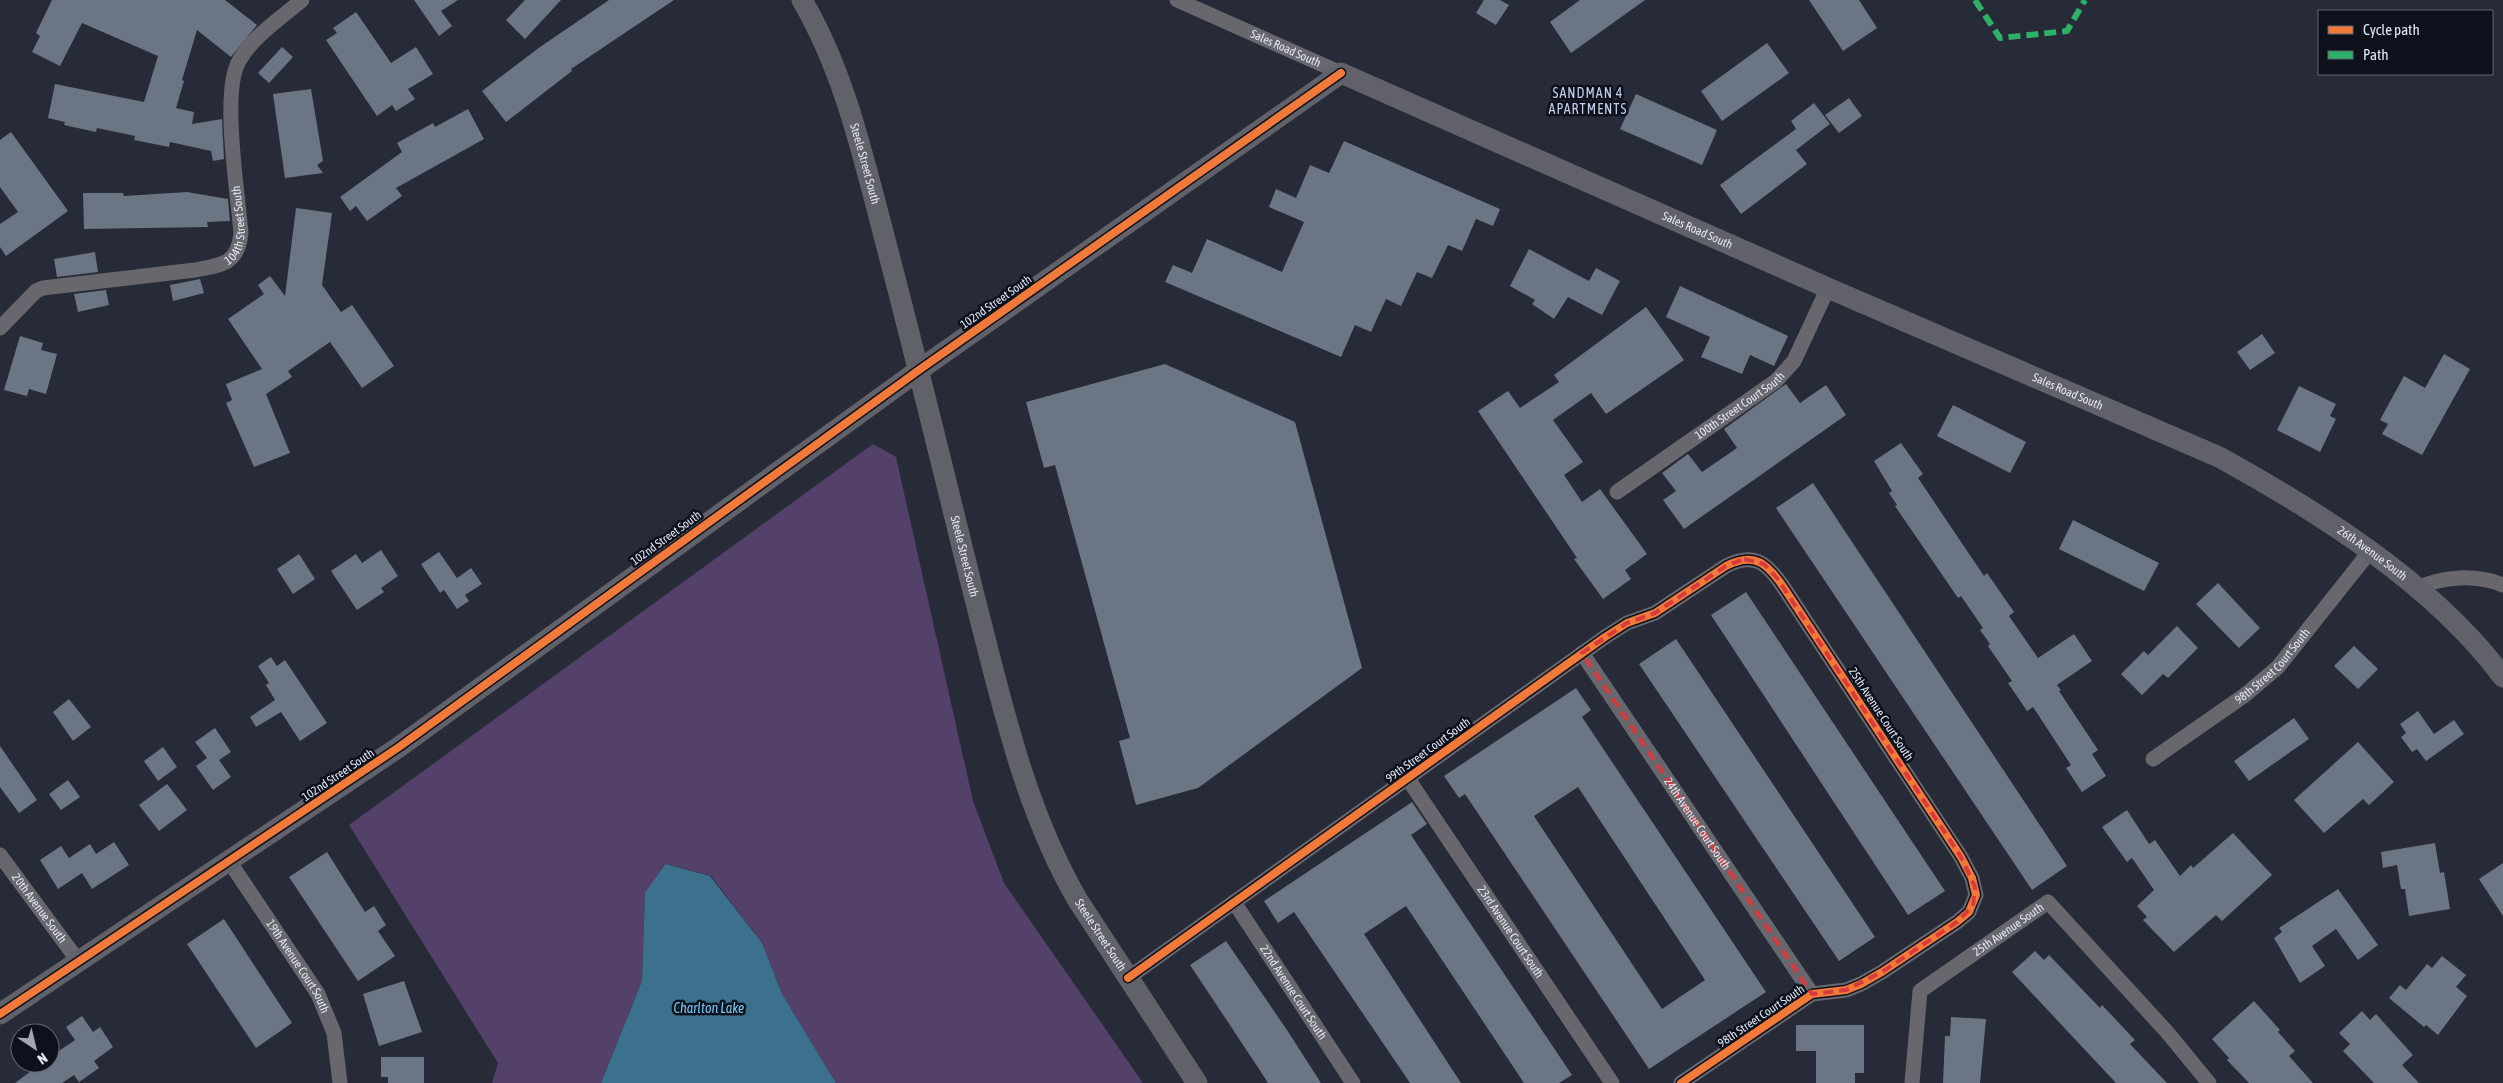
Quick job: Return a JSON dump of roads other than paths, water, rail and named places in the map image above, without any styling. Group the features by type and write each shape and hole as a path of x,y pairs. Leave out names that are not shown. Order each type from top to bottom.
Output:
{"street":[{"name":"104th Street South","path":"0,328 36,291 42,288 195,270 219,265 233,258 239,249 241,233 230,104 233,73 243,56 265,31 302,0"},
{"name":"Steele Street South","path":"802,0 824,42 848,106 919,370 1002,706 1030,797 1059,868 1197,1083"},
{"name":"Sales Road South","path":"1177,0 1828,288 2219,457"},
{"name":"102nd Street South","path":"0,1014 398,747 919,370 1341,73"},
{"name":"100th Street Court South","path":"1616,492 1776,381 1794,361 1828,288"},
{"name":"26th Avenue South","path":"2219,457 2270,485 2371,550 2476,643 2503,676"},
{"name":"98th Street Court South","path":"2153,759 2246,695 2278,667 2371,550"},
{"name":"99th Street Court South","path":"1128,978 1626,623 1655,613 1726,566 1736,561 1750,559"},
{"name":"25th Avenue Court South","path":"1750,559 1764,564 1777,578 1961,857 1972,878 1976,895"},
{"path":"2416,589 2433,582 2466,578 2503,585"},
{"name":"24th Avenue Court South","path":"1582,653 1812,994"},
{"name":"23rd Avenue Court South","path":"1408,779 1612,1083"},
{"name":"20th Avenue South","path":"0,855 79,962"},
{"name":"19th Avenue Court South","path":"229,861 321,1001 334,1033 340,1083"},
{"name":"98th Street Court South","path":"1681,1083 1812,994 1846,990 1882,972 1969,912 1976,895"},
{"name":"22nd Avenue Court South","path":"1234,902 1353,1083"},
{"name":"25th Avenue South","path":"1912,1083 1920,991 2048,902 2168,1032 2209,1083"}],"water":[{"name":"Charlton Lake","path":"666,864 710,876 762,943 782,994 836,1083 601,1083 642,981 645,892"}],"district":[{"name":"SANDMAN 4 APARTMENTS","path":"1588,102"}]}
